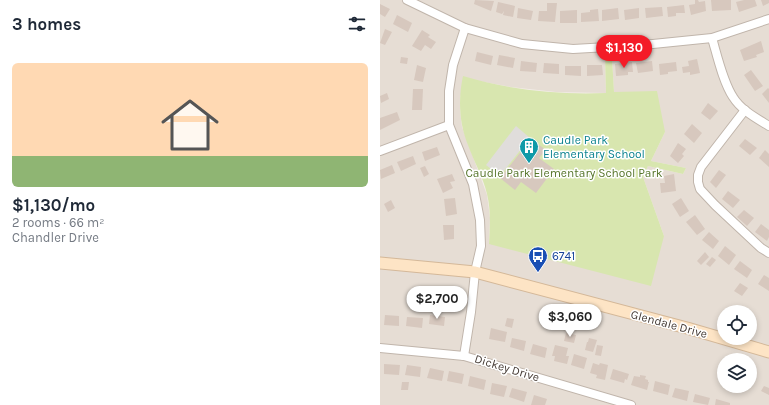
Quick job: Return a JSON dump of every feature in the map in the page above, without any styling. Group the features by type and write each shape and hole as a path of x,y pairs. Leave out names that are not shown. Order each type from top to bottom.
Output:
{"main road":[{"name":"Glendale Drive","path":"380,263 475,272 664,322 769,352"}],"street":[{"path":"407,0 465,28 522,44 573,49 643,45 712,38 769,19"},
{"path":"464,356 471,312 475,272 481,246 480,220 473,184 449,125 449,91 453,65 465,28"},
{"path":"712,38 727,86 733,98 745,110 769,126"},
{"path":"745,110 701,168 698,175 698,182 700,189 715,206 761,248 769,253"},
{"path":"380,151 449,125"},
{"name":"Dickey Drive","path":"380,348 464,356 630,405"}],"shaded area":[{"path":"380,0 769,0 769,405 380,405","holes":["605,57 612,57 614,92 665,132 651,161 686,168 683,174 648,166 643,177 664,236 489,243 490,218 487,195 462,127 460,96 478,81 511,87 556,92 606,93"]},
{"path":"516,126 530,138 500,176 486,165"}],"green space":[{"name":"Caudle Park Elementary School Park","path":"605,57 612,57 614,92 657,91 665,132 651,161 686,168 683,174 648,166 643,177 664,236 651,286 489,244 490,212 487,194 465,137 461,120 460,93 463,76 516,88 570,93 606,93"}],"building":[{"path":"475,0 494,1 491,11 474,4"},
{"path":"695,0 698,0 699,2 705,1 706,11 691,15 689,5 695,4"},
{"path":"711,0 731,0 731,10 712,11"},
{"path":"755,0 757,6 739,12 736,2"},
{"path":"761,0 769,0 769,3 763,6"},
{"path":"498,2 515,6 513,17 503,15 504,11 502,14 496,12"},
{"path":"547,3 557,3 555,22 538,21 539,11 547,11"},
{"path":"380,4 390,9 385,17 380,14"},
{"path":"684,5 685,13 676,13 676,16 668,17 667,7"},
{"path":"662,7 663,16 646,18 645,8"},
{"path":"518,8 533,11 531,20 517,18"},
{"path":"618,8 619,19 602,21 602,10"},
{"path":"639,8 639,18 625,20 624,10"},
{"path":"598,9 599,21 581,22 581,13"},
{"path":"577,10 577,23 560,23 560,11"},
{"path":"397,15 412,23 408,32 393,24"},
{"path":"385,29 392,32 385,45 380,43"},
{"path":"422,30 430,35 428,37 436,42 431,49 425,45 421,51 412,46"},
{"path":"761,41 764,52 756,55 757,57 744,61 740,50"},
{"path":"477,52 493,56 491,65 475,61"},
{"path":"499,55 515,58 513,68 497,65"},
{"path":"401,57 408,58 407,64 400,63"},
{"path":"697,59 700,73 690,75 690,72 683,73 682,67 689,66 688,61"},
{"path":"521,61 537,63 536,72 520,71"},
{"path":"652,61 653,71 638,73 636,63"},
{"path":"632,62 633,72 628,72 628,75 616,76 615,64"},
{"path":"676,62 677,71 660,75 659,64"},
{"path":"544,63 559,64 559,74 543,73"},
{"path":"417,65 426,68 423,82 414,80"},
{"path":"587,65 602,65 603,75 587,76"},
{"path":"565,66 581,66 581,76 565,75"},
{"path":"751,70 763,86 755,91 744,75"},
{"path":"768,88 769,89 769,103 762,94"},
{"path":"413,89 423,89 422,110 412,110"},
{"path":"387,93 389,99 381,103 380,96"},
{"path":"708,103 718,111 710,120 701,113"},
{"path":"397,112 400,120 380,130 380,118"},
{"path":"692,124 702,133 694,143 684,134"},
{"name":"Caudle Park Elementary School","path":"531,139 546,150 539,158 554,169 536,193 521,182 515,190 500,178"},
{"path":"745,139 757,148 750,155 739,146"},
{"path":"678,143 686,149 682,154 684,156 678,163 670,156"},
{"path":"437,147 440,155 425,161 422,152"},
{"path":"765,150 769,154 769,167 759,158"},
{"path":"413,156 416,164 401,171 397,162"},
{"path":"392,165 395,173 381,179 380,170"},
{"path":"425,166 429,174 424,177 420,168"},
{"path":"719,170 726,175 716,188 710,182"},
{"path":"452,174 455,181 450,182 453,188 443,193 437,179"},
{"path":"674,174 676,191 661,193 660,183 665,183 664,176"},
{"path":"728,191 740,200 733,208 722,199"},
{"path":"455,198 457,214 446,216 444,199"},
{"path":"681,198 689,211 680,217 672,204"},
{"path":"391,200 395,208 388,212 384,204"},
{"path":"744,210 754,218 747,226 737,217"},
{"path":"695,215 705,229 697,235 686,222"},
{"path":"761,224 769,230 769,237 767,241 755,232"},
{"path":"443,225 454,225 454,239 444,240"},
{"path":"709,232 719,241 713,249 702,240"},
{"path":"725,246 736,255 729,265 718,256"},
{"path":"705,252 709,257 701,265 697,261"},
{"path":"712,257 716,260 710,267 706,264"},
{"path":"740,261 752,270 747,278 734,269"},
{"path":"764,275 769,278 769,291 758,284"},
{"path":"740,283 748,288 742,296 734,291"},
{"path":"443,302 455,304 454,312 442,311"},
{"path":"385,315 399,316 399,326 384,325"},
{"path":"430,315 445,317 444,326 429,324"},
{"path":"407,317 423,318 422,328 406,326"},
{"path":"507,318 514,319 512,328 505,326"},
{"path":"491,328 507,332 505,342 489,339"},
{"path":"566,333 576,335 574,343 564,341"},
{"path":"512,338 526,341 524,351 510,347"},
{"path":"589,338 597,340 593,352 585,350"},
{"path":"533,344 547,348 545,358 530,354"},
{"path":"555,345 568,348 566,356 569,356 567,364 554,361 555,356 552,356"},
{"path":"597,345 603,346 601,356 595,355"},
{"path":"574,354 587,358 584,369 571,365"},
{"path":"593,363 608,365 605,380 596,378 597,375 590,373"},
{"path":"384,364 400,365 399,375 384,374"},
{"path":"407,365 421,367 420,377 405,375"},
{"path":"430,368 444,371 442,381 427,378"},
{"path":"613,369 629,374 624,383 610,379"},
{"path":"449,371 464,374 462,384 447,381"},
{"path":"640,375 646,376 645,379 649,382 647,390 631,385 634,376 640,377"},
{"path":"470,376 486,380 484,390 468,386"},
{"path":"655,381 670,385 668,395 653,391"},
{"path":"402,382 409,382 408,390 401,390"},
{"path":"492,383 507,386 504,397 490,394"},
{"path":"764,386 769,388 769,395 761,391"},
{"path":"512,388 527,392 524,402 509,397"},
{"path":"675,388 689,391 687,401 672,397"},
{"path":"695,394 710,398 708,405 693,402"},
{"path":"534,395 547,399 545,405 531,405"},
{"path":"716,399 730,403 730,405 715,405"}],"place":[{"name":"Caudle Park Elementary School","path":"529,164"},
{"name":"6741","path":"538,273"}]}
